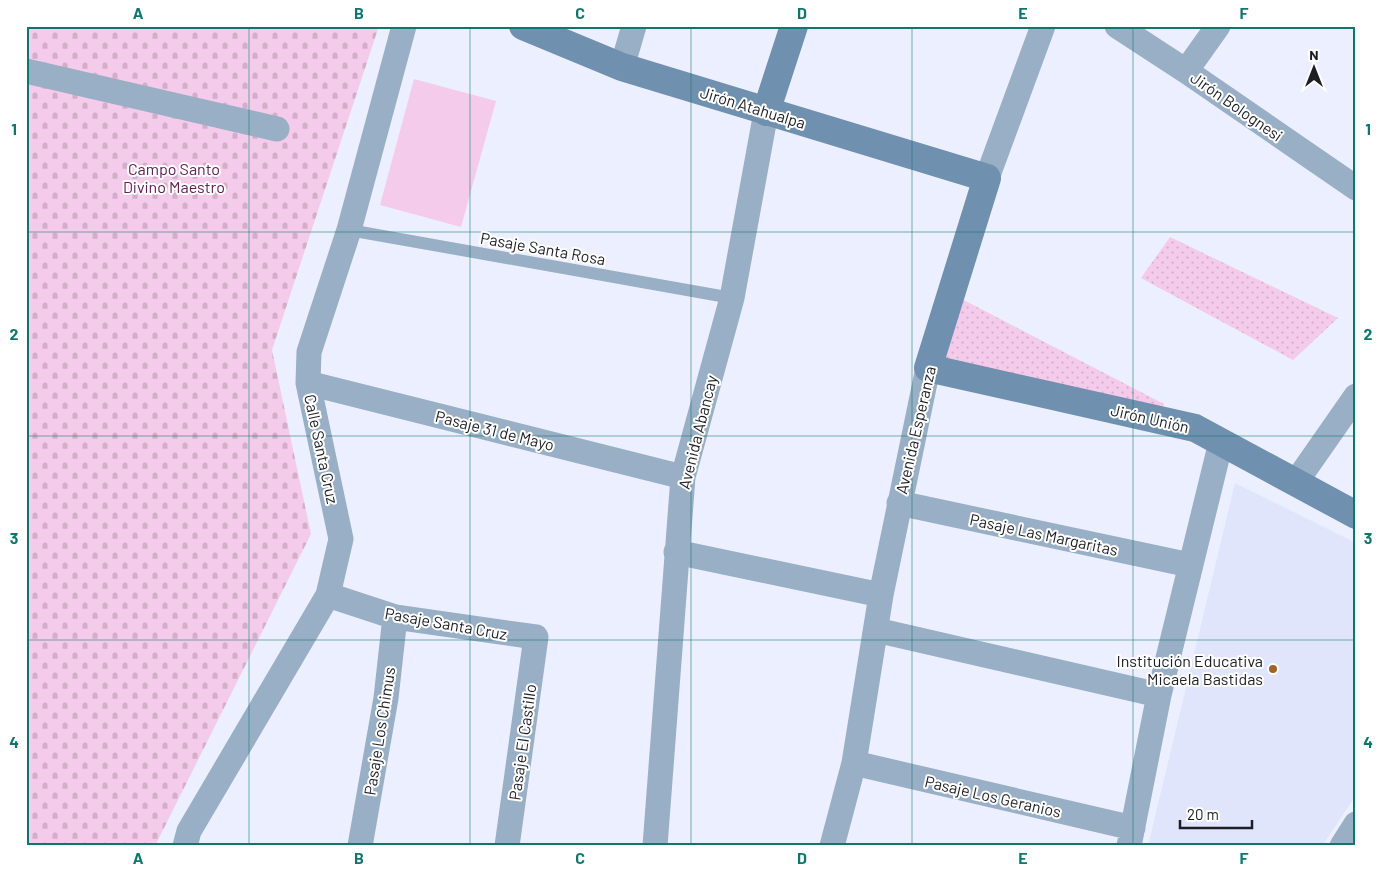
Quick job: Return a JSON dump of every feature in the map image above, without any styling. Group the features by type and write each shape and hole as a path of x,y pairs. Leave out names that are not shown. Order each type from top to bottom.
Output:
{"main road":[{"name":"Jirón Atahualpa","path":"523,26 622,67 986,178"},
{"name":"Avenida Abancay","path":"766,112 794,26"},
{"name":"Avenida Esperanza","path":"928,368 986,178"},
{"name":"Jirón Unión","path":"928,368 1195,428 1356,515"}],"street":[{"name":"Calle Santa Cruz","path":"185,846 189,831 328,596 341,539 308,383 309,352 349,230 404,26"},
{"path":"622,67 634,26"},
{"name":"Avenida Esperanza","path":"986,178 1043,26"},
{"name":"Jirón Bolognesi","path":"1117,26 1356,188"},
{"path":"1186,71 1218,26"},
{"path":"26,71 277,129"},
{"name":"Avenida Abancay","path":"655,846 683,478 732,298 766,112"},
{"name":"Avenida Esperanza","path":"832,846 854,763 881,595 928,368"},
{"name":"Pasaje 31 de Mayo","path":"308,383 683,478"},
{"path":"1296,482 1356,396"},
{"path":"1131,837 1158,695 1221,442"},
{"name":"Pasaje Las Margaritas","path":"899,503 1190,565"},
{"path":"676,552 881,595"},
{"name":"Pasaje Santa Cruz","path":"328,596 394,617 536,637"},
{"name":"Pasaje Los Chimus","path":"360,846 386,698 394,617"},
{"path":"876,630 1158,695"},
{"name":"Pasaje El Castillo","path":"507,846 536,637"},
{"name":"Pasaje Los Geranios","path":"854,763 1131,837"},
{"path":"1342,846 1356,824"}],"lane":[{"name":"Pasaje Santa Rosa","path":"349,230 732,298"}],"shaded area":[{"name":"Institución Educativa Micaela Bastidas","path":"1235,483 1356,543 1356,795 1322,846 1148,846"}],"green space":[{"name":"Campo Santo Divino Maestro","path":"26,26 379,26 272,350 311,534 155,846 26,846"},
{"path":"414,79 496,101 461,227 380,205"},
{"path":"1170,237 1338,318 1293,360 1141,278"},
{"path":"956,296 1164,404 1161,415 937,359"}],"place":[{"name":"Institución Educativa Micaela Bastidas","path":"1273,669"}]}
